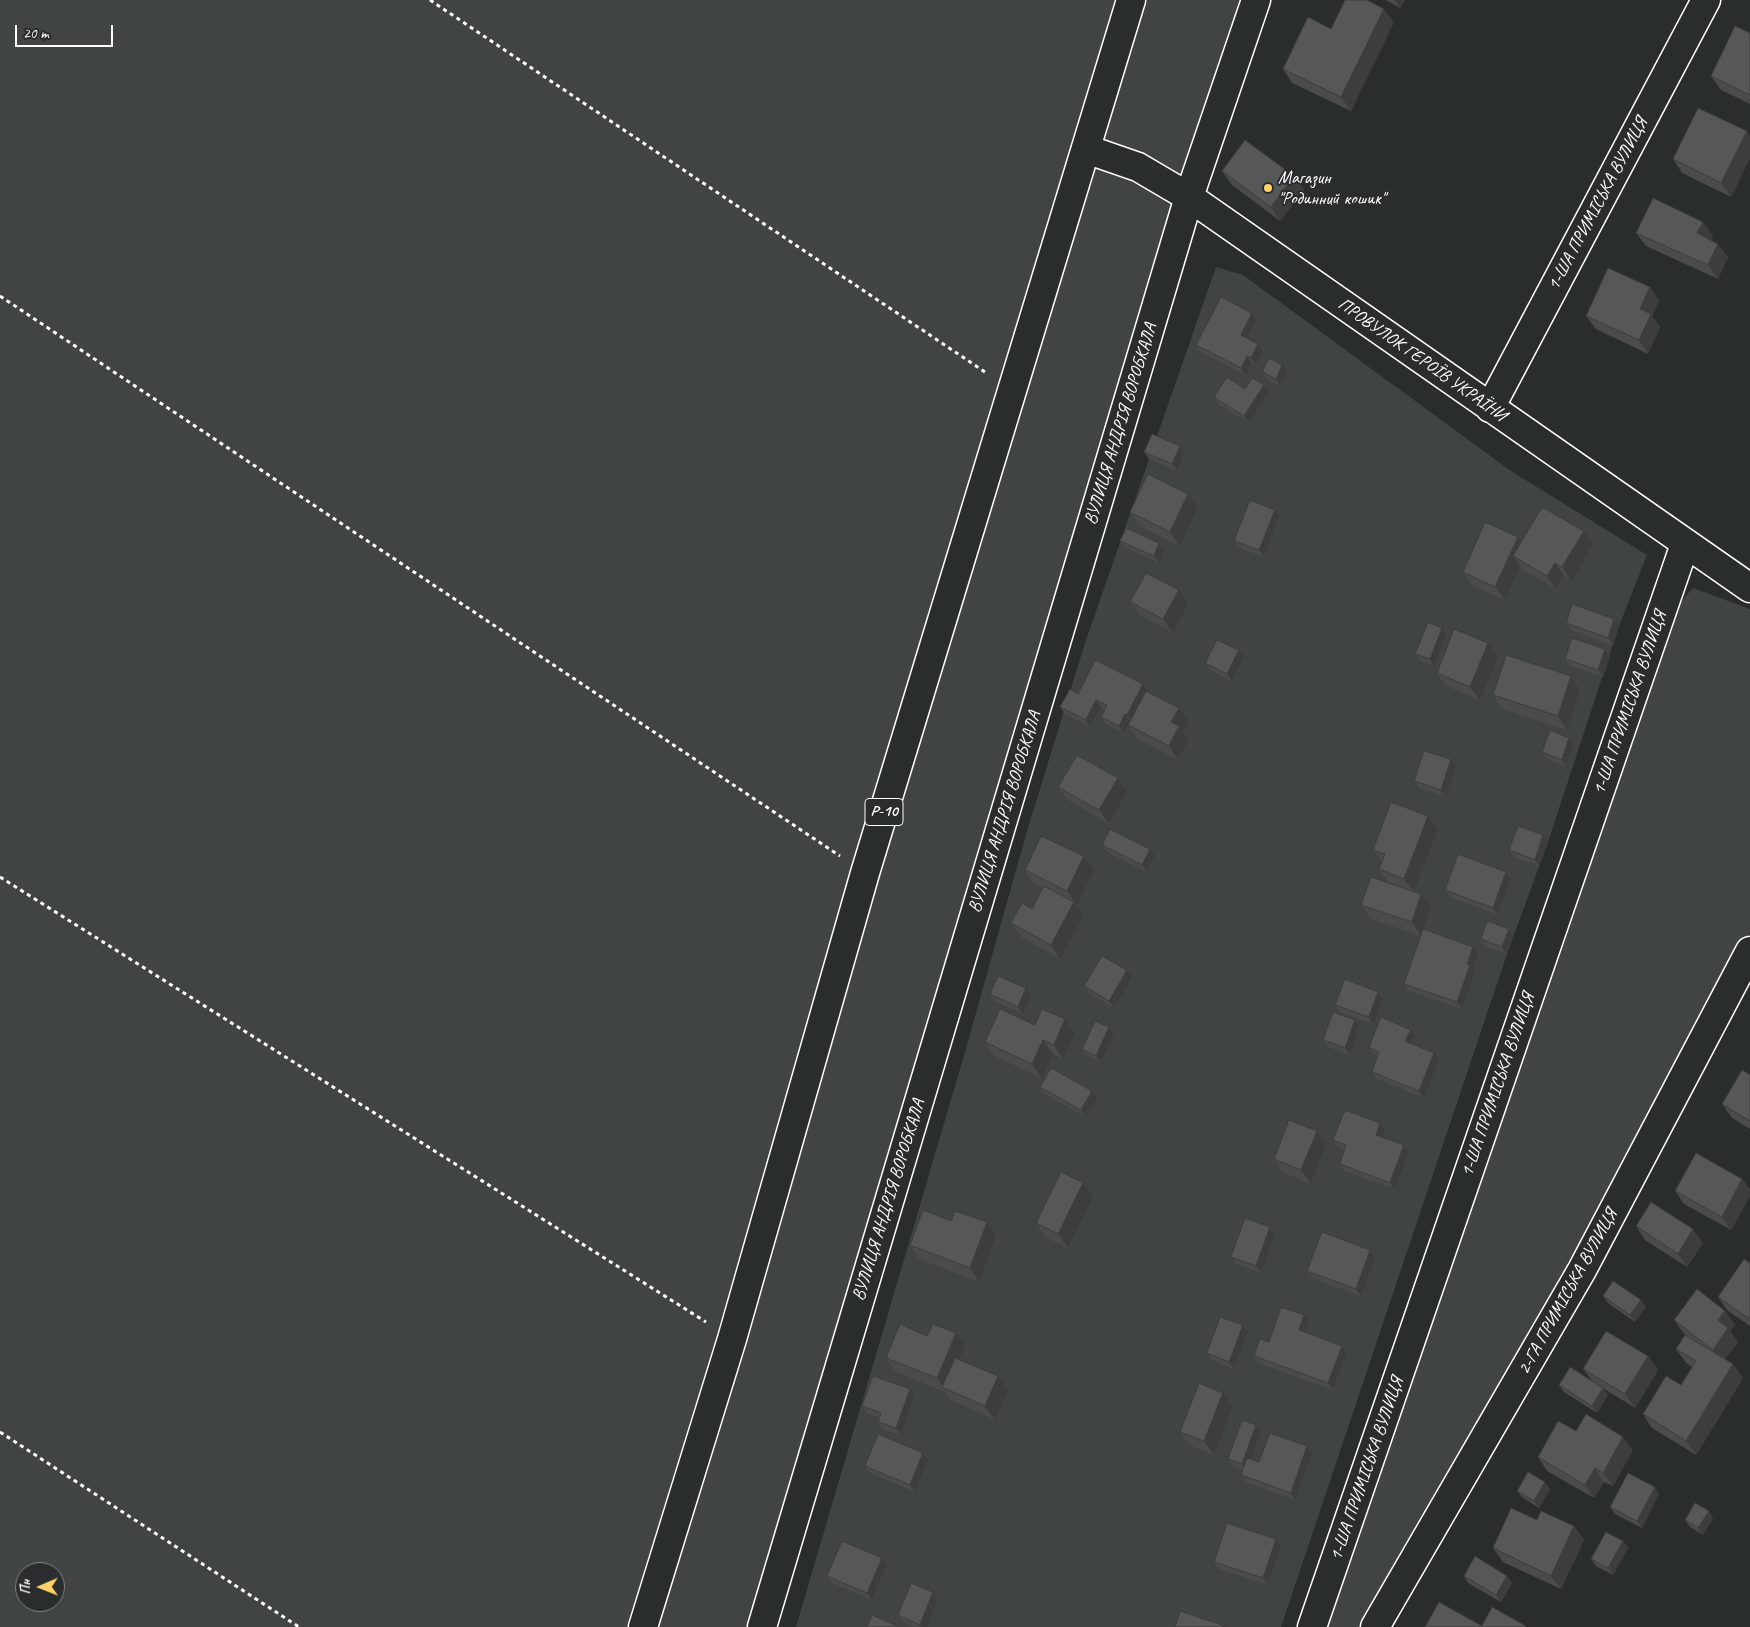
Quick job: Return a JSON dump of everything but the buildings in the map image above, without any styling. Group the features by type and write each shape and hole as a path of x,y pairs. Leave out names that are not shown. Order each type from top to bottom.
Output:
{"street":[{"name":"Р-10","path":"643,1627 732,1339 865,873 1131,0"},
{"name":"ВУЛИЦЯ АНДРІЯ ВОРОБКАЛА","path":"762,1627 1189,197 1256,0"},
{"name":"1-ША ПРИМІСЬКА ВУЛИЦЯ","path":"1490,408 1706,0"},
{"name":"ПРОВУЛОК ГЕРОЇВ УКРАЇНИ","path":"1086,149 1138,167 1189,197 1750,588"},
{"name":"1-ША ПРИМІСЬКА ВУЛИЦЯ","path":"1312,1627 1685,544"},
{"name":"2-ГА ПРИМІСЬКА ВУЛИЦЯ","path":"1375,1627 1582,1270 1750,951"}],"path":[{"path":"430,0 1012,390"},
{"path":"0,296 865,873"},
{"path":"0,877 732,1339"},
{"path":"0,1432 299,1627"}],"shaded area":[{"path":"0,0 1256,0 762,1627 0,1627"},
{"path":"1216,267 1243,275 1511,471 1647,555 1619,626 1548,842 1507,954 1281,1627 796,1627 965,1052 1027,831 1085,643"},
{"path":"1693,588 1750,609 1750,932 1576,1260 1368,1627 1318,1627 1667,618"}],"place":[{"name":"Магазин \"Родинний кошик\"","path":"1268,188"}]}
